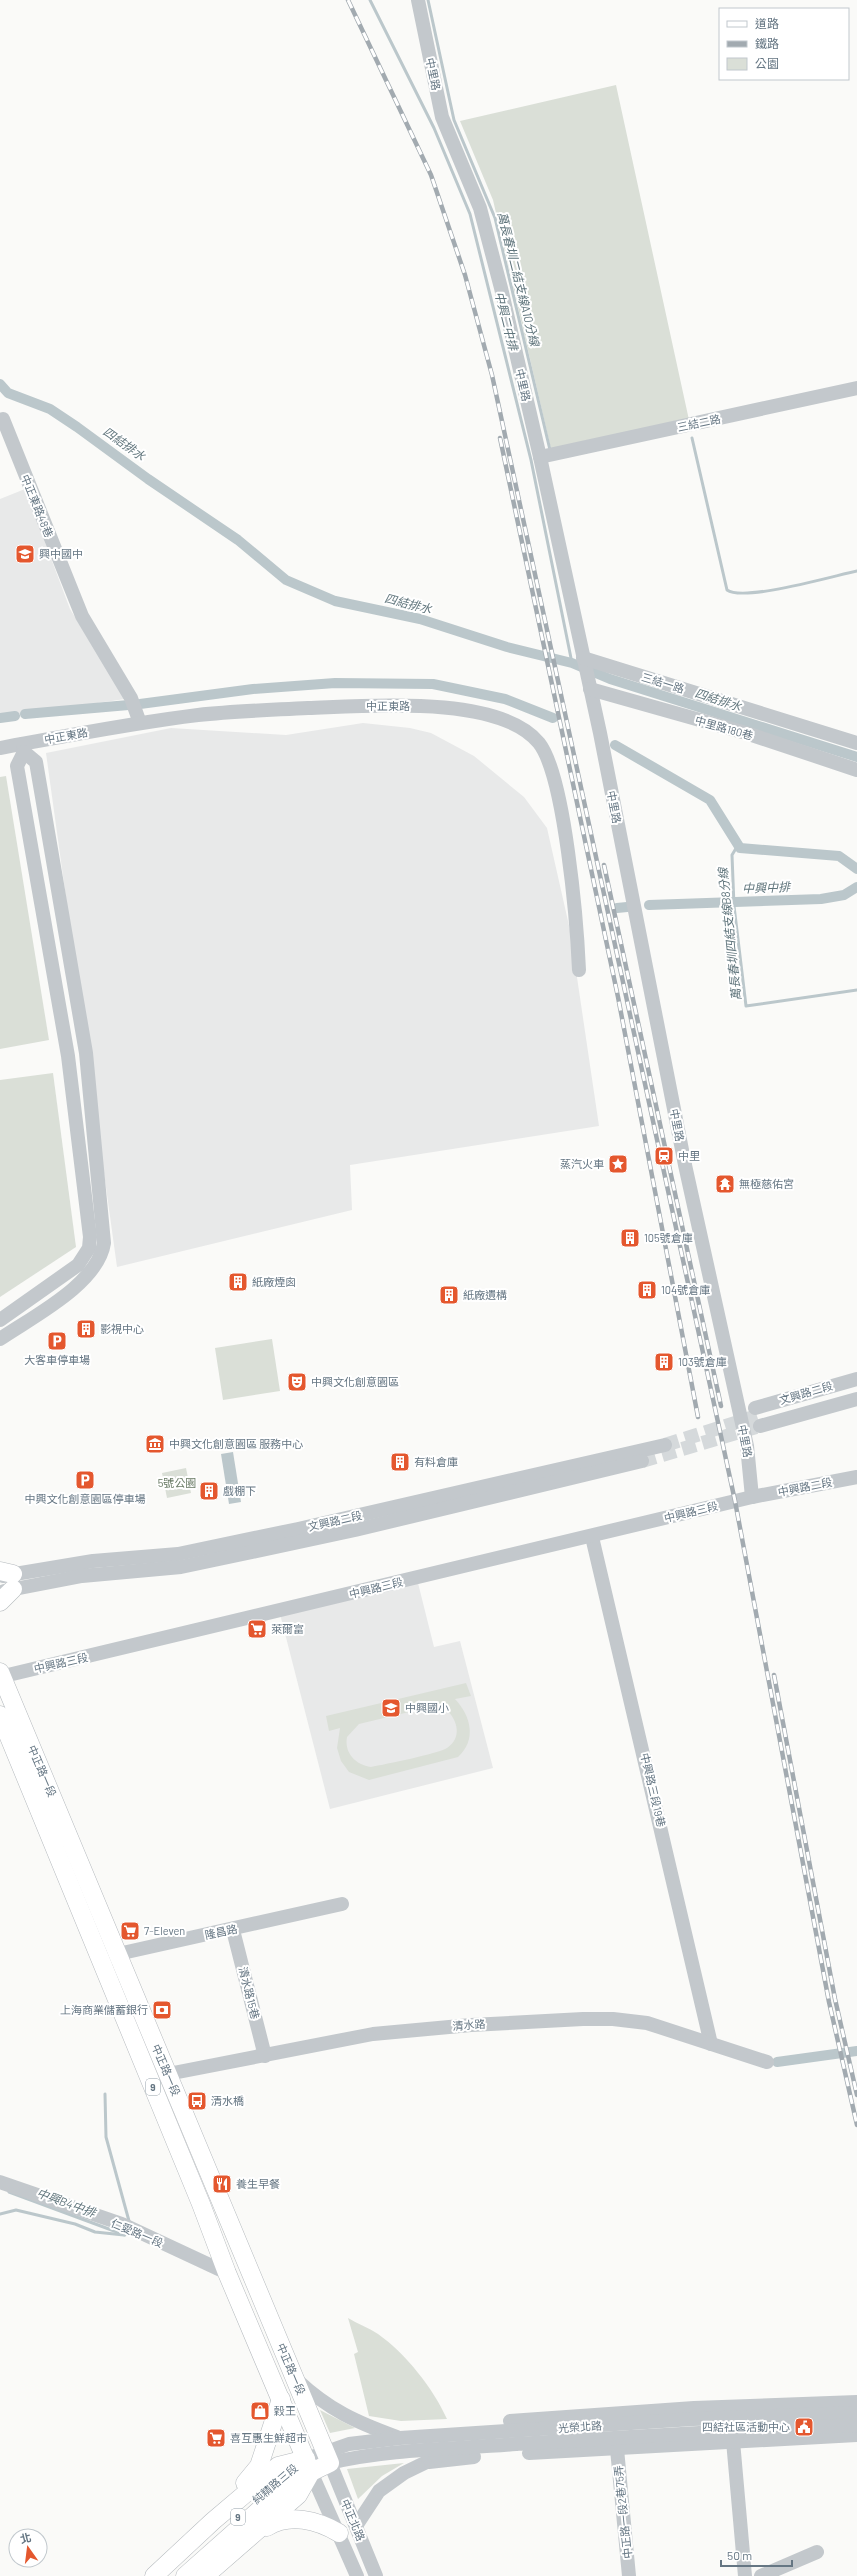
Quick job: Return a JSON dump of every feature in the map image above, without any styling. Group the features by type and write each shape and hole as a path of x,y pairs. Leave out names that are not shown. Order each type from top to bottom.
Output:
{"main road":[{"path":"0,1602 5,1581"},
{"name":"中正路一段","path":"1,1675 327,2457"},
{"name":"中正路一段","path":"0,1715 201,2204 227,2273 308,2465"},
{"path":"213,2521 259,2466 281,2399"},
{"name":"純精路三段","path":"172,2576 266,2491 308,2465 327,2457"},
{"name":"純精路三段","path":"154,2576 213,2521 278,2466 308,2465"},
{"name":"純精路三段","path":"205,2576 298,2495 308,2465"},
{"name":"純精路三段","path":"185,2576 291,2482 308,2465"},
{"path":"249,2537 278,2522 302,2519 324,2524 339,2533"}],"street":[{"name":"中里路","path":"418,0 442,117 480,208 501,288 540,457 604,752 685,1165 747,1446 752,1497"},
{"name":"三結二路","path":"540,457 857,388"},
{"name":"中正東路48巷","path":"3,419 82,616 133,703 140,723"},
{"name":"三結一路","path":"583,658 857,743"},
{"name":"中里路180巷","path":"590,689 746,733 857,770"},
{"name":"中正東路","path":"0,748 24,748 140,723 219,713 396,704 441,707 484,714 510,722 522,728 543,749 556,792 561,813 577,936 579,970"},
{"path":"0,1320 78,1265 89,1248 90,1237 68,1056 17,766 24,748 36,762 86,1053 104,1243 100,1256 82,1280 0,1339"},
{"name":"文興路二段","path":"759,1421 857,1379"},
{"name":"文興路二段","path":"759,1421 857,1388"},
{"name":"文興路二段","path":"759,1421 857,1399"},
{"path":"759,1421 857,1407"},
{"name":"文興路二段","path":"5,1581 94,1561 178,1554 298,1529 666,1445"},
{"name":"文興路二段","path":"5,1581 181,1567 355,1530 642,1461"},
{"name":"中興路二段","path":"752,1497 857,1477"},
{"name":"中興路三段","path":"1,1675 592,1537 752,1497"},
{"name":"中興路三段19巷","path":"592,1537 711,2044"},
{"name":"隆昌路","path":"102,1962 118,1954 233,1930 342,1904"},
{"name":"清水路15巷","path":"233,1930 265,2056"},
{"name":"清水路","path":"168,2074 373,2034 471,2025 583,2019 613,2019 647,2023 767,2062"},
{"name":"仁愛路一段","path":"0,2182 122,2224 227,2273"},
{"path":"295,2379 316,2398 347,2418 400,2438"},
{"name":"光榮北路","path":"380,2431 694,2408 857,2402"},
{"name":"光榮北路","path":"327,2457 349,2444 400,2438 692,2419 857,2413"},
{"name":"光榮北路","path":"327,2457 354,2457 692,2432 857,2425"},
{"name":"光榮北路","path":"429,2462 490,2455 857,2435"},
{"path":"733,2441 744,2576"},
{"name":"中正路一段2巷75弄","path":"617,2449 629,2576"},
{"path":"356,2526 379,2491 404,2473 451,2450"},
{"name":"中正北路","path":"327,2457 376,2576"},
{"name":"中正北路","path":"308,2465 357,2576"},
{"path":"760,2576 817,2552"}],"shaded area":[{"name":"興中國中","path":"25,489 70,609 125,699 0,717 0,499"},
{"path":"363,723 410,728 431,733 474,756 524,797 547,828 570,930 599,1126 350,1165 352,1210 117,1267 46,753 171,728 286,735"},
{"path":"233,1452 241,1502 229,1504 221,1454"},
{"name":"中興國小","path":"417,1579 434,1647 460,1641 493,1768 330,1809 280,1614"}],"green space":[{"path":"616,85 689,420 551,449 493,200 460,121"},
{"path":"6,776 49,1040 0,1049 0,777"},
{"path":"53,1073 76,1247 0,1297 0,1080"},
{"path":"272,1339 280,1391 223,1400 215,1348"},
{"name":"5號公園","path":"186,1468 191,1493 167,1498 162,1473"},
{"path":"466,1683 471,1696 455,1699 465,1713 470,1728 468,1743 458,1757 369,1780 349,1772 341,1761 337,1748 340,1728 329,1731 326,1716","holes":["434,1706 447,1710 454,1719 457,1729 455,1739 447,1748 423,1756 371,1767 360,1764 349,1753 347,1748 347,1737 359,1724"]},
{"path":"348,2318 378,2334 399,2351 418,2372 434,2395 447,2419 401,2421 369,2416 354,2354 358,2352"},
{"path":"320,2410 355,2428 330,2433"},
{"path":"404,2463 382,2476 358,2499 347,2469"}],"waterway":[{"name":"中興二中排","path":"370,0 434,128 470,214 531,460 572,663"},
{"name":"萬長春圳二結支線A10分線","path":"428,0 454,120 495,218 550,450"},
{"name":"四結排水","path":"0,384 8,393 50,409 77,427 148,479 238,540 286,580 335,601 420,619 507,647 572,663 610,679 857,757"},
{"path":"692,438 727,590 736,593 769,591 857,571"},
{"path":"25,714 140,704 253,689 335,683 433,684 505,699 553,718"},
{"path":"0,718 15,716"},
{"path":"615,745 710,800 740,848 839,856 857,869"},
{"name":"萬長春圳四結支線B8分線","path":"738,845 732,855 734,906 746,1006 857,990"},
{"name":"中興中排","path":"649,905 821,899 844,895 857,887"},
{"name":"中興中排","path":"617,908 627,907"},
{"path":"777,2062 857,2051"},
{"path":"105,2094 106,2137 129,2221"},
{"name":"中興B4中排","path":"9,2192 125,2235"},
{"path":"0,2214 16,2210 75,2224 95,2232 124,2235"}],"tunnel":[{"path":"665,1445 757,1416"},
{"path":"642,1461 760,1426"}],"railway":[{"path":"348,0 431,175 465,275 492,375 735,1501 829,2002 857,2125"},
{"path":"500,438 618,997 698,1417"},
{"path":"604,865 721,1406"},
{"path":"774,1675 835,1999 857,2095"}],"place":[{"name":"興中國中","path":"25,554"},
{"name":"中里","path":"664,1156"},
{"name":"蒸汽火車","path":"618,1164"},
{"name":"無極慈佑宮","path":"725,1184"},
{"name":"105號倉庫","path":"630,1238"},
{"name":"紙廠煙囪","path":"238,1282"},
{"name":"104號倉庫","path":"647,1290"},
{"name":"紙廠遺構","path":"449,1295"},
{"name":"影視中心","path":"86,1329"},
{"name":"大客車停車場","path":"57,1341"},
{"name":"103號倉庫","path":"664,1362"},
{"name":"中興文化創意園區","path":"297,1382"},
{"name":"中興文化創意園區 服務中心","path":"155,1444"},
{"name":"有料倉庫","path":"400,1462"},
{"name":"中興文化創意園區停車場","path":"85,1480"},
{"name":"戲棚下","path":"209,1491"},
{"name":"萊爾富","path":"257,1629"},
{"name":"中興國小","path":"391,1708"},
{"name":"7-Eleven","path":"130,1931"},
{"name":"上海商業儲蓄銀行","path":"162,2010"},
{"name":"清水橋","path":"197,2101"},
{"name":"養生早餐","path":"222,2184"},
{"name":"穀王","path":"260,2411"},
{"name":"四結社區活動中心","path":"804,2427"},
{"name":"喜互惠生鮮超市","path":"216,2438"}]}
